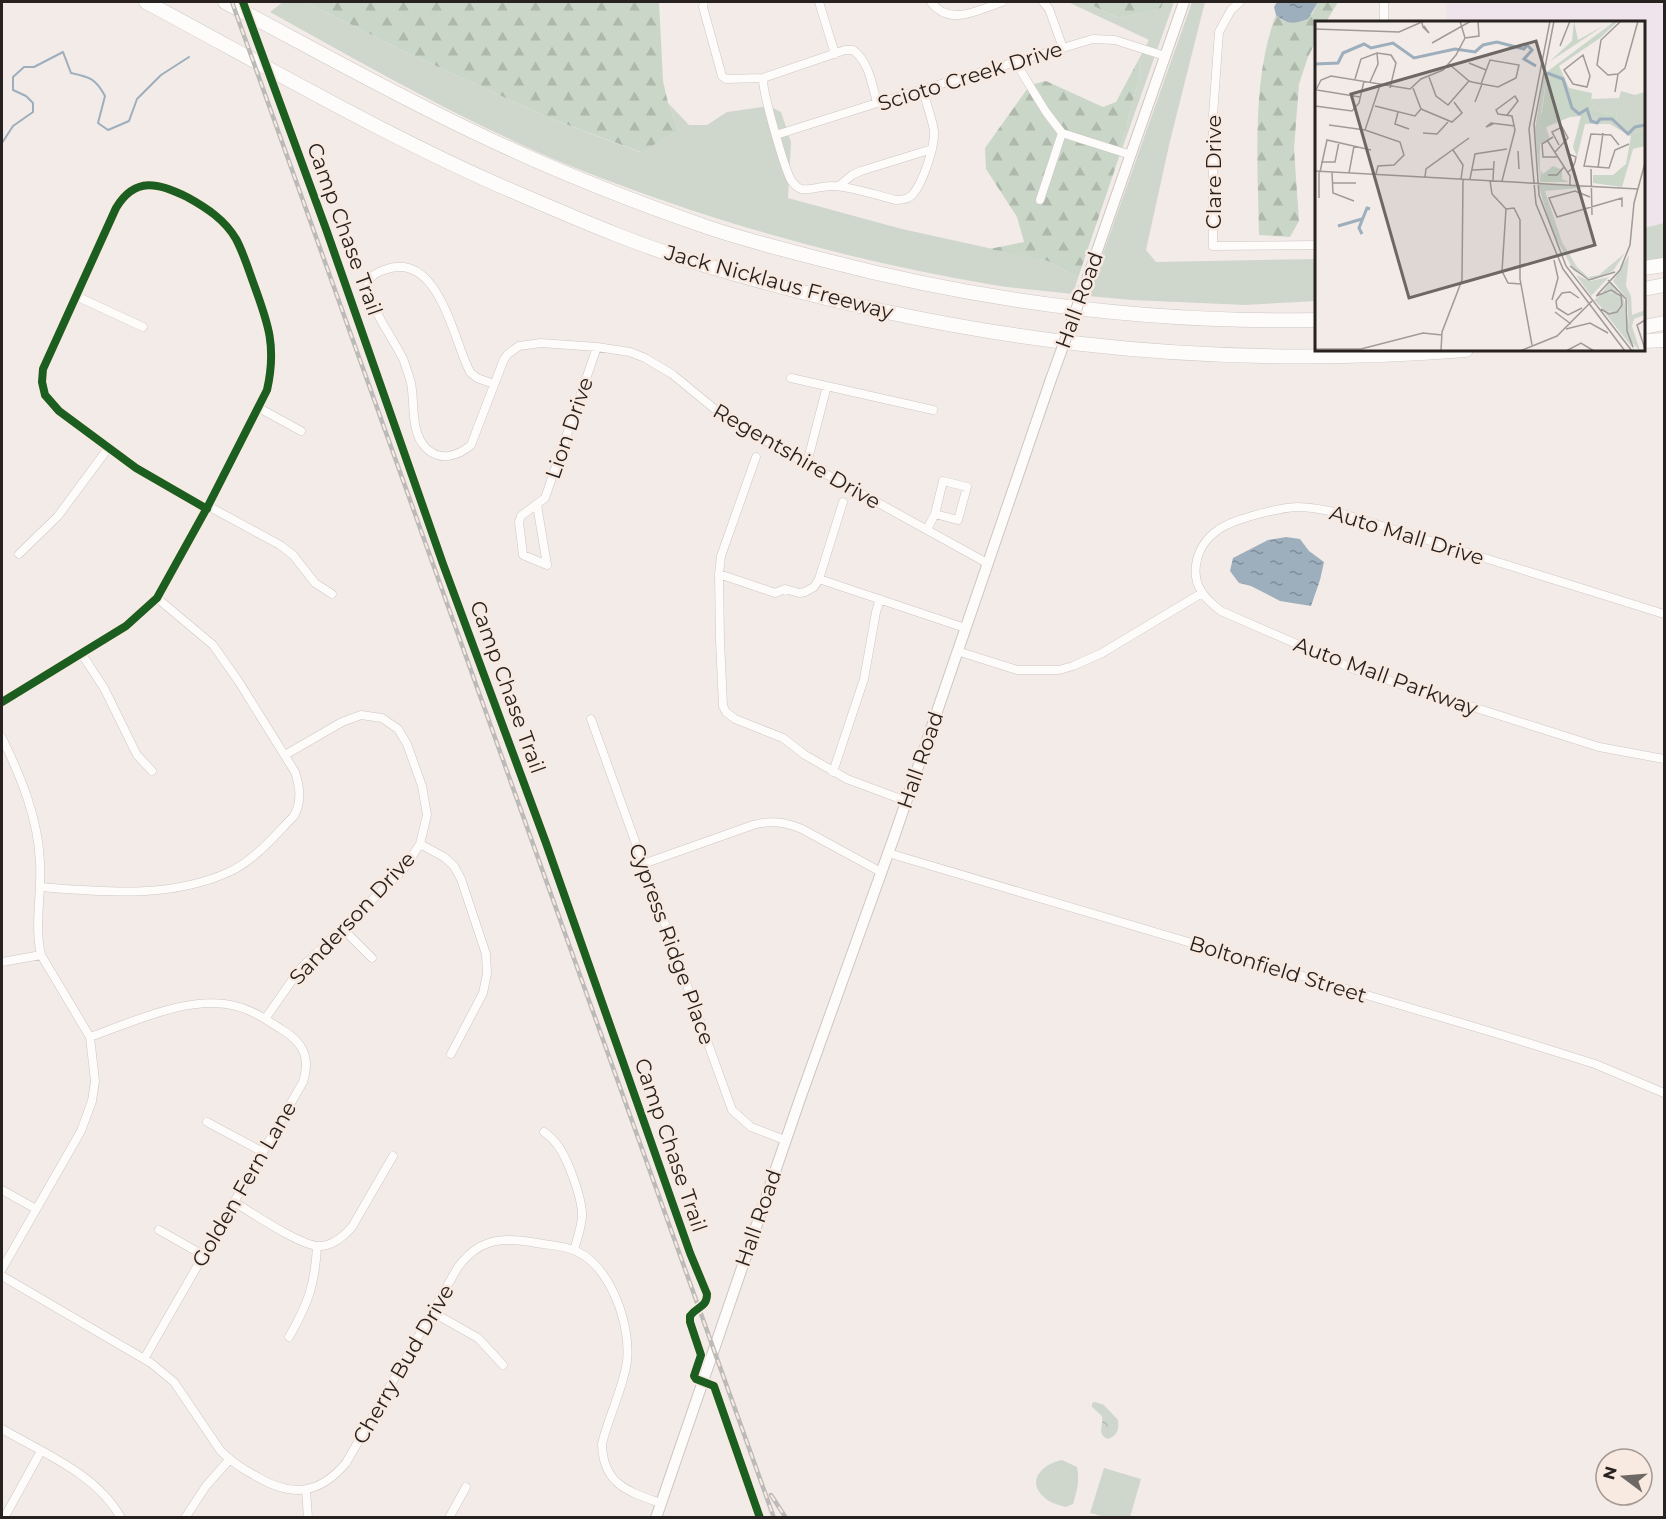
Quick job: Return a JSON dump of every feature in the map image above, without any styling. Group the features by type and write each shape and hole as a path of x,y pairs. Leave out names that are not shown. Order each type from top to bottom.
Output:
{"highway":[{"name":"Jack Nicklaus Freeway","path":"146,2 396,135 528,198 701,264 785,288 860,307 983,332 1104,347 1191,354 1277,357 1403,355 1454,351"},
{"name":"Jack Nicklaus Freeway","path":"225,2 479,134 627,198 763,245 912,282 1057,305 1170,317 1315,320"},
{"path":"1645,268 1665,265"},
{"path":"1645,289 1665,285"},
{"path":"1645,327 1665,323"},
{"path":"1645,341 1665,340"}],"main road":[{"name":"Hall Road","path":"656,1518 785,1140 888,853 987,562 1184,2"}],"street":[{"path":"704,2 703,7 722,76 731,80 763,78 853,50 861,56 865,64 877,103"},
{"path":"819,2 835,54"},
{"path":"931,2 938,10 953,15 961,15 1002,2"},
{"path":"1043,2 1049,9 1063,48"},
{"name":"Clare Drive","path":"1240,2 1231,10 1219,32 1213,115 1213,246 1315,245"},
{"path":"1384,2 1384,21"},
{"name":"Scioto Creek Drive","path":"776,135 1093,39 1104,38 1165,57"},
{"path":"1016,63 1046,112 1062,133 1131,155"},
{"path":"763,78 776,135 789,178 795,185 800,188 839,186 896,200 908,198 919,183 932,149 934,130 923,90"},
{"path":"1040,200 1062,133"},
{"path":"839,186 861,171 932,149"},
{"path":"2,702 126,626 157,598 207,508 267,390 271,371 271,337 266,317 235,238 214,213 171,189 152,185 135,188 124,196 116,208 44,369 45,396 53,406 143,473 207,508 280,545 293,555 315,583 332,594"},
{"name":"Regentshire Drive","path":"494,384 477,378 470,372 445,308 427,279 418,271 395,267 374,274 369,279 368,296 404,361 411,383 419,436 428,450 442,456 450,456 461,453 471,446 504,359 519,346 541,343 630,352 654,362 672,374 728,420 987,562"},
{"path":"76,296 143,327"},
{"name":"Lion Drive","path":"537,505 547,565 523,555 519,522 521,516 545,498 597,347"},
{"path":"791,378 933,410"},
{"path":"807,463 827,386"},
{"path":"259,408 301,430"},
{"path":"19,554 58,516 109,447"},
{"path":"756,457 722,553 719,574 721,696 726,712 758,730 783,738 805,755 847,779 906,801"},
{"path":"927,529 935,514 943,481 967,486 958,520 935,514"},
{"path":"719,574 775,593 785,589 800,593 814,587 819,579 843,502"},
{"name":"Auto Mall Drive","path":"1202,593 1197,579 1197,561 1207,540 1224,526 1272,510 1297,507 1319,508 1347,515 1665,614"},
{"path":"819,579 965,628"},
{"path":"957,651 1017,670 1059,670 1102,653 1202,593"},
{"name":"Auto Mall Parkway","path":"1202,593 1207,601 1237,619 1356,670 1599,747 1665,759"},
{"path":"41,887 118,892 151,891 200,882 232,871 249,859 297,811 300,786 295,772 239,682 213,645 157,598"},
{"path":"833,772 864,679 880,599"},
{"path":"81,653 104,688 137,755 152,771"},
{"name":"Sanderson Drive","path":"266,1019 300,969 403,870 420,844 427,815 423,786 407,744 398,729 382,718 362,715 342,722 285,755"},
{"name":"Cypress Ridge Place","path":"591,719 732,1110 751,1127 785,1140"},
{"path":"2,738 16,767 30,807 40,861 38,940 41,955 90,1037 95,1081 92,1101 81,1131 2,1269"},
{"path":"644,864 753,825 778,822 801,828 881,872"},
{"path":"420,844 444,857 454,866 461,879 486,954 487,974 483,993 451,1054"},
{"name":"Boltonfield Street","path":"888,853 1595,1064 1665,1093"},
{"path":"342,928 372,958"},
{"path":"2,962 41,955"},
{"path":"90,1037 193,1004 208,1002 238,1006 266,1019"},
{"name":"Golden Fern Lane","path":"144,1359 303,1082 307,1069 306,1056 293,1037 266,1019"},
{"path":"207,1122 263,1152"},
{"path":"544,1132 556,1142 564,1155 580,1199 581,1222 573,1250"},
{"path":"234,1202 297,1239 317,1246 333,1242 344,1236 352,1227 393,1156"},
{"path":"2,1190 36,1209"},
{"path":"159,1230 203,1256"},
{"name":"Cherry Bud Drive","path":"306,1490 317,1487 328,1480 346,1463 464,1259 483,1245 503,1239 515,1239 573,1250 585,1256 604,1274 622,1318 628,1348 627,1363 602,1444 606,1470 624,1489 660,1503"},
{"path":"289,1337 309,1299 317,1246"},
{"path":"2,1276 144,1359 174,1382 229,1460 271,1485 288,1490 306,1490 308,1518"},
{"path":"432,1312 478,1338 503,1365"},
{"path":"2,1429 84,1477 103,1492 121,1518"},
{"path":"4,1518 41,1451"},
{"path":"185,1518 206,1486 229,1460"},
{"path":"449,1518 466,1487"}],"shaded area":[{"path":"1446,2 1664,2 1664,223 1645,228 1645,21 1447,21"}],"green space":[{"path":"283,2 306,2 404,51 549,118 640,152 679,131 668,103 689,125 707,125 727,112 769,106 781,112 791,142 788,198 902,229 1048,261 1078,278 1073,294 999,286 882,263 725,221 623,186 573,167 457,114 270,12"},
{"path":"306,2 659,2 663,81 668,103 679,131 641,152 549,118 404,51"},
{"path":"1068,2 1085,2 1119,18 1160,8 1163,2 1174,2 1115,169 1139,78 1140,57 1149,40"},
{"path":"1085,2 1163,2 1161,8 1119,18"},
{"path":"1192,2 1205,2 1170,141 1146,250 1156,262 1315,259 1315,301 1245,305 1088,296"},
{"path":"1318,2 1338,2 1327,21 1315,21 1315,43 1299,84 1294,149 1299,221 1290,237 1259,235 1257,152 1259,95 1268,40 1276,15 1285,22 1312,14"},
{"path":"1140,57 1139,78 1115,169 1078,278 1048,261 989,249 1024,242 1017,217 986,169 985,148 1030,85 1046,81 1103,107 1116,102"},
{"path":"1664,223 1664,258 1645,263 1645,228"},
{"path":"1092,1403 1104,1405 1118,1420 1117,1432 1108,1439 1101,1432 1102,1416 1092,1407"},
{"path":"1062,1460 1077,1467 1078,1472 1078,1486 1073,1504 1066,1507 1046,1499 1036,1485 1043,1469"},
{"path":"1104,1468 1141,1479 1130,1517 1105,1517 1090,1513"}],"water":[{"path":"1277,2 1318,2 1308,19 1291,23 1276,15 1274,7"},
{"path":"1286,537 1300,539 1309,551 1324,562 1311,606 1280,601 1251,586 1239,583 1230,571 1233,558 1268,540"}],"waterway":[{"path":"2,143 13,126 33,112 33,103 26,96 13,90 13,77 24,67 34,67 63,52 71,73 92,80 102,90 105,96 98,123 108,130 129,121 137,99 161,75 189,57"}],"railway":[{"path":"232,2 774,1518"},
{"path":"771,1495 786,1518"}],"cycle path":[{"name":"Camp Chase Trail","path":"243,2 326,229 443,564 546,843 690,1253 707,1294 705,1302 690,1316 701,1355 694,1376 714,1386 760,1518"},
{"path":"2,702 126,626 157,598 208,506 267,390 271,360 267,323 236,239 227,226 202,206 167,188 148,185 131,191 116,208 43,369 42,382 45,395 59,411 136,468 207,509"}]}
